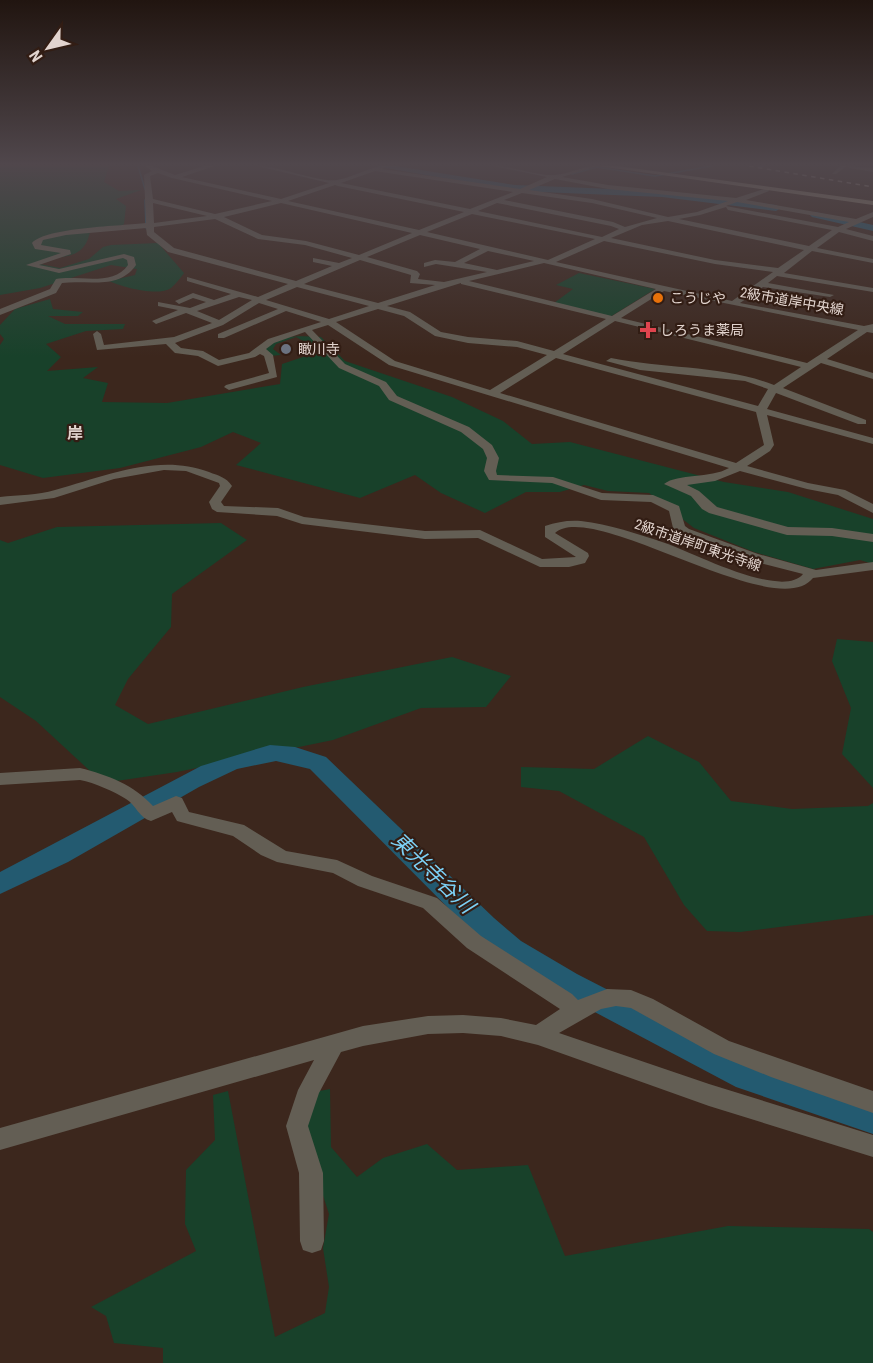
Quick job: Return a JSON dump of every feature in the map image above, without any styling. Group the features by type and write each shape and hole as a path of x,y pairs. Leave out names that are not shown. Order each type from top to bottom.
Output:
{"street":[{"path":"0,312 53,291 59,281 85,282 126,273 132,265 131,259 124,256 59,271 30,265 67,254 67,252 38,247 36,243 41,238 66,233 111,230"},
{"path":"94,240 91,239 92,233 122,230"},
{"path":"148,230 171,250 407,314 438,334 468,340 517,344 873,441"},
{"path":"245,230 261,237 306,243 363,257 414,273 416,274 413,281 455,282 612,320 730,345 811,367"},
{"name":"2級市道岸中央線","path":"407,230 733,304 871,328"},
{"path":"97,334 100,348 167,340 208,329 259,300 430,230"},
{"path":"564,230 776,274 873,290"},
{"path":"167,340 178,351 200,353 218,363 256,352 271,341 328,321 455,282 547,261 625,230"},
{"path":"722,230 873,261"},
{"path":"733,304 837,230 873,239"},
{"path":"456,264 488,248"},
{"path":"316,260 349,274"},
{"path":"427,265 435,262 456,264 500,272"},
{"path":"732,270 776,274"},
{"path":"190,279 328,321 392,363 807,486 841,492 873,509"},
{"path":"762,284 827,299 838,284"},
{"path":"492,393 663,288"},
{"path":"156,321 239,294"},
{"path":"179,301 193,295 213,302"},
{"path":"161,304 189,311 220,323"},
{"path":"229,341 286,308"},
{"path":"871,328 772,391 760,410 768,445 738,466 711,479 670,484 694,490 701,496 706,506 713,510 775,528 873,538"},
{"path":"208,329 229,341 268,356 274,375 229,387"},
{"name":"2級市道岸町東光寺線","path":"0,501 54,494 133,472 164,467 188,468 223,481 226,486 215,502 216,506 221,509 278,512 302,520 425,535 480,534 540,563 569,563 580,560 583,556 580,552 549,534 549,529 558,525 584,524 667,547 739,577 765,583 797,584 811,572 753,558 685,532 679,528 675,509 653,499 601,496 553,480 494,478 490,471 494,460 490,451 477,439 441,415 393,398 390,388 381,382 340,364 306,329"},
{"path":"607,359 640,366 741,377 862,422"},
{"path":"822,360 873,376"},
{"path":"809,575 873,566"},
{"path":"0,779 80,774 93,777 133,795 151,815 176,802 183,816 238,830 267,850 283,857 337,867 365,881 430,903 474,942 578,1010"},
{"path":"538,1035 578,1010 614,996 633,998 694,1035 752,1062 873,1102"},
{"path":"0,1139 334,1044 386,1031 428,1025 501,1027 538,1035 710,1095 873,1146"},
{"path":"312,1241 311,1173 297,1126 309,1090 334,1044"}],"green space":[{"path":"0,230 107,230 90,232 81,249 75,253 40,264 60,268 89,259 103,247 158,243 184,273 171,288 158,292 122,286 109,281 135,275 137,269 111,265 40,288 0,295"},
{"path":"579,273 655,289 610,317 554,303 573,289 556,285"},
{"path":"50,299 53,309 83,312 78,316 48,316 65,324 125,324 123,329 86,331 46,344 61,357 47,371 98,367 83,378 108,383 102,402 167,403 280,384 282,364 321,351 296,337 276,344 273,349 281,355 270,356 264,349 283,338 298,336 321,337 345,361 452,397 503,421 532,444 570,442 724,482 788,492 873,519 873,564 860,560 813,569 754,552 694,528 649,493 608,491 584,485 560,492 526,492 485,513 441,493 415,475 360,498 236,465 261,443 233,432 201,447 120,468 43,478 0,465 0,345 4,339 0,334 0,325 15,309"},
{"path":"221,523 247,540 172,594 171,627 128,679 115,705 148,724 303,687 452,657 511,676 486,707 421,708 333,740 177,772 103,783 36,721 0,697 0,540 8,543 57,527"},
{"path":"837,639 873,642 873,788 842,754 851,708 832,661"},
{"path":"648,736 699,762 731,801 792,809 868,806 873,803 873,915 740,932 707,931 684,905 644,837 559,791 521,787 521,767 594,769"},
{"path":"330,1089 331,1147 357,1177 383,1158 427,1144 457,1170 528,1165 565,1256 728,1226 869,1229 873,1232 873,1363 163,1363 163,1348 114,1343 106,1316 91,1307 196,1251 185,1224 186,1170 215,1140 213,1095 228,1091 275,1337 325,1313 329,1287 323,1248 329,1214 301,1127 314,1092"}],"waterway":[{"name":"東光寺谷川","path":"0,884 74,847 210,772 249,757 270,753 295,755 318,763 484,926 511,949 567,983 747,1077 873,1119"}],"place":[{"name":"こうじや","path":"658,298"},
{"name":"しろうま薬局","path":"648,330"},
{"name":"瞰川寺","path":"286,349"}],"district":[{"name":"岸","path":"75,433"}]}
